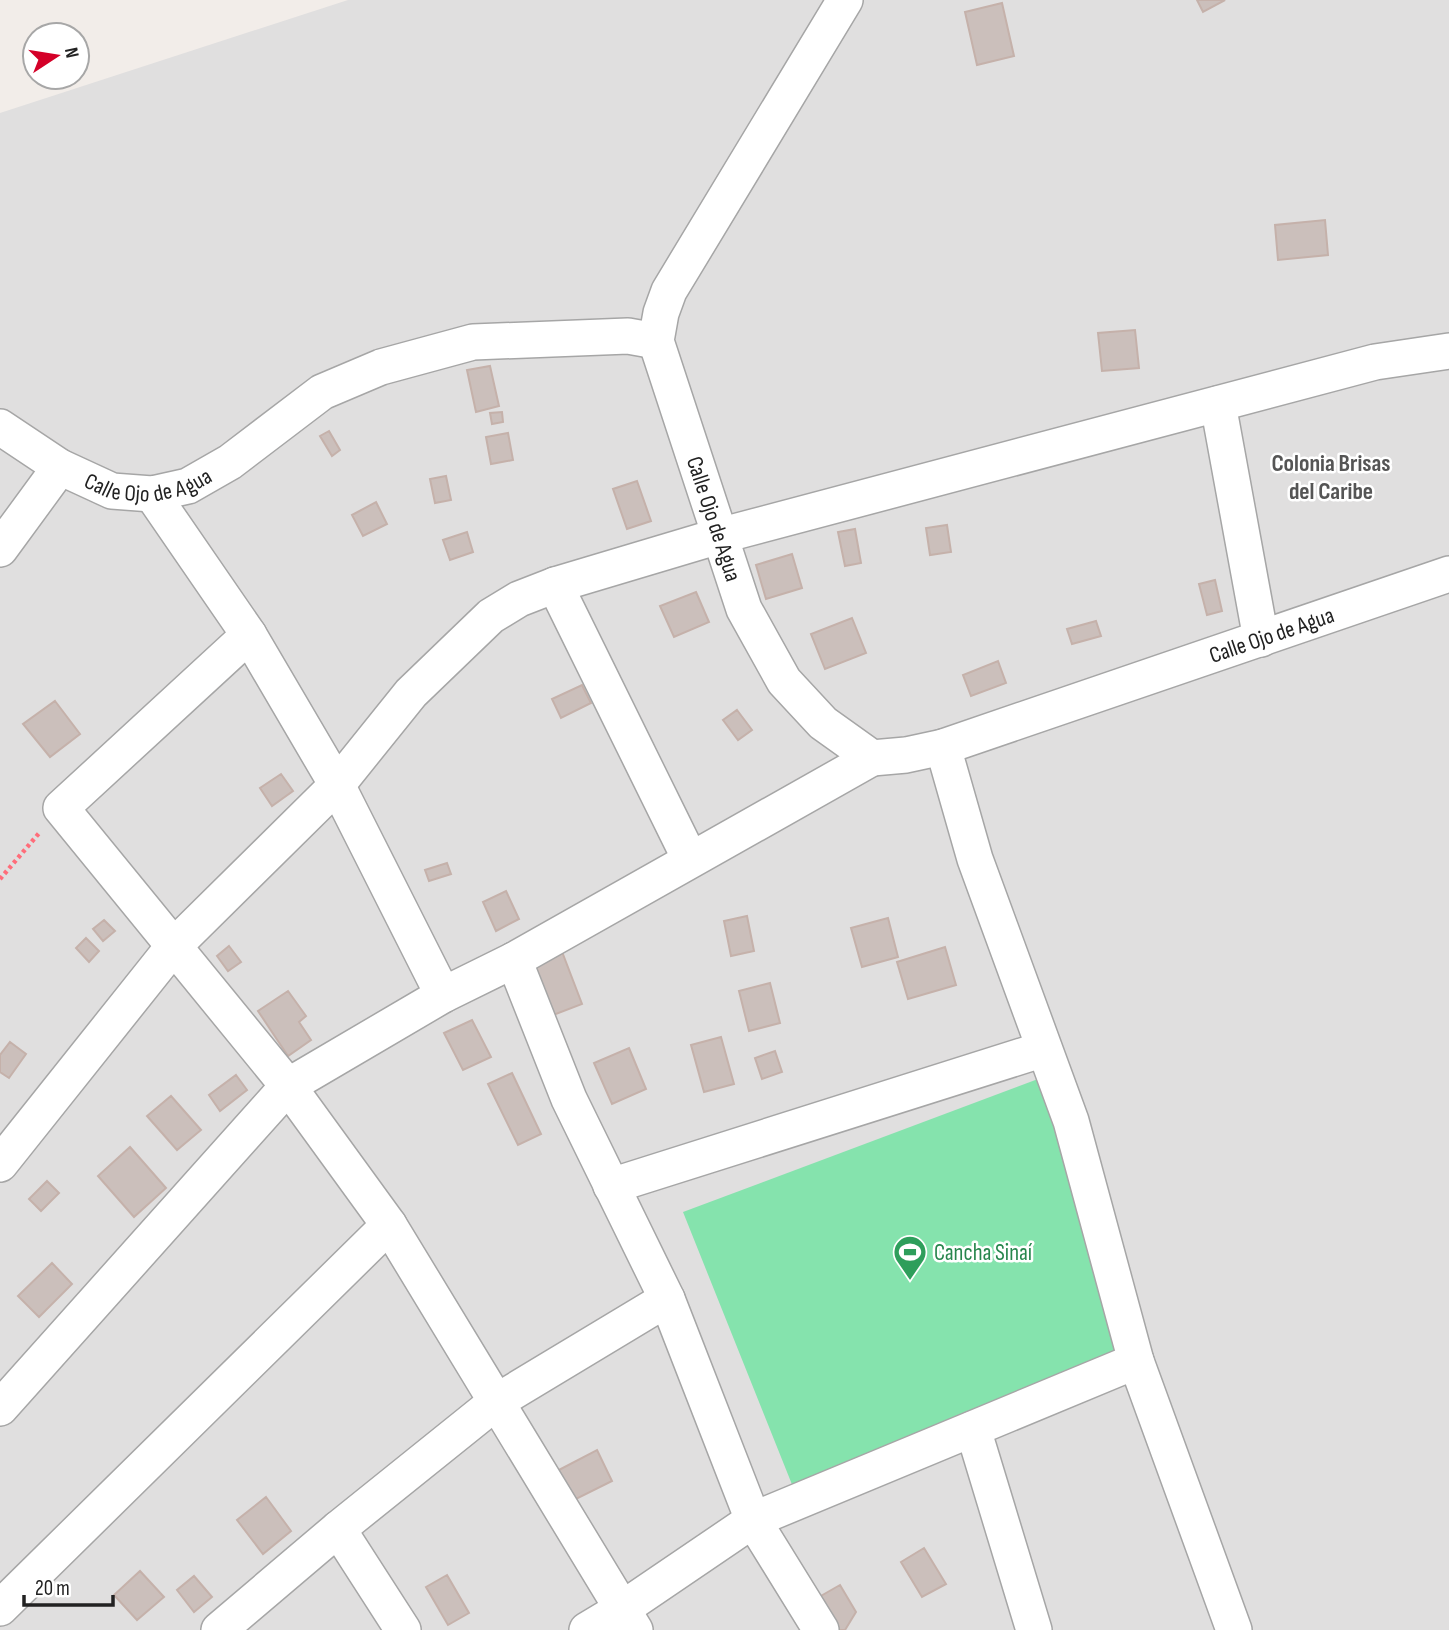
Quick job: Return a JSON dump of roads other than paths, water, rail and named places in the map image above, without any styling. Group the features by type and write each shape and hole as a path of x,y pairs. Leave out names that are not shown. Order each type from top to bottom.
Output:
{"street":[{"path":"656,341 661,313 669,291 845,0"},
{"name":"Calle Ojo de Agua","path":"0,427 60,467 112,491 152,494 188,486 230,462 322,392 381,366 473,342 628,336 656,341 744,609 784,681 823,723 872,758 906,755 943,747 1449,574"},
{"path":"0,1164 173,947 337,785 411,693 491,616 519,599 555,585 719,536 1375,362 1449,351"},
{"path":"1219,404 1261,639"},
{"path":"0,549 60,467"},
{"path":"152,494 249,635 337,785 443,995"},
{"path":"555,585 690,859"},
{"path":"249,635 61,808 288,1086 388,1225 629,1619"},
{"path":"943,747 975,859 1071,1121 1136,1361 1234,1630"},
{"path":"0,1408 288,1086 443,995 514,960 872,758"},
{"path":"514,960 569,1100 667,1299 753,1520 821,1630"},
{"path":"611,1186 1044,1049"},
{"path":"0,1608 388,1225"},
{"path":"219,1630 338,1529 496,1402 667,1299"},
{"path":"587,1630 629,1619 753,1520 1136,1361"},
{"path":"973,1429 1034,1630"},
{"path":"338,1529 402,1630"}],"place":[{"name":"Cancha Sinaí","path":"910,1282"}],"district":[{"name":"Colonia Brisas del Caribe","path":"1331,477"}]}
